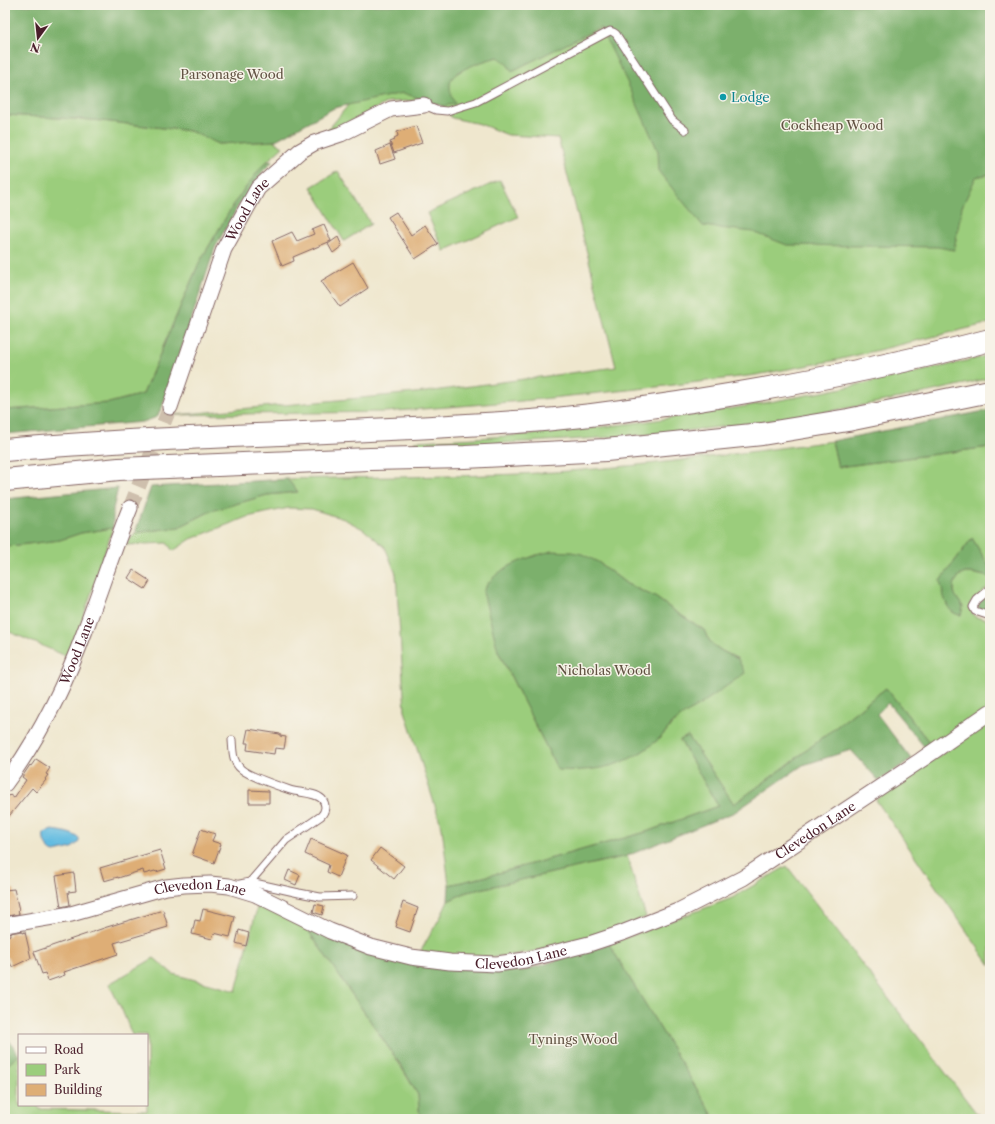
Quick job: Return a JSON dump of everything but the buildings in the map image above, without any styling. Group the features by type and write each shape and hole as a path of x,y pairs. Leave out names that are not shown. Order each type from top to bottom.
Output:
{"highway":[{"path":"5,450 168,438 468,425 545,420 614,413 819,380 933,355 990,340"},
{"path":"5,480 119,469 370,459 465,457 606,450 762,434 848,420 990,391"}],"street":[{"name":"Wood Lane","path":"170,407 224,249 258,188 300,151 314,143 341,134 391,109 424,105"},
{"name":"Wood Lane","path":"5,784 22,761 61,690 86,628 130,508"},
{"name":"Clevedon Lane","path":"5,924 71,914 166,887 184,884 210,884 229,886 255,894 349,940 412,957 479,964 497,964 533,958 589,944 647,924 678,911 743,878 921,760 990,712"}],"lane":[{"path":"424,105 436,110 448,111 476,102 610,31 616,34 672,120 684,130"},
{"path":"990,589 977,600 973,607 975,611 990,616"},
{"path":"232,740 234,761 241,769 265,781 290,790 318,797 323,800 325,804 324,813 286,840 250,882"},
{"path":"229,886 250,882 299,894 320,897 353,896"}],"green space":[{"name":"Cockheap Wood","path":"5,5 990,5 990,174 976,177 962,207 954,250 938,247 787,245 753,232 703,226 659,172 658,151 601,28 512,71 506,63 498,57 459,72 454,76 450,83 450,89 455,104 442,106 403,93 334,108 274,141 219,144 190,131 93,120 5,115"},
{"path":"990,5 990,323 837,360 756,375 666,386 522,401 385,412 175,415 425,392 616,367 558,138 508,135 480,124 452,118 442,106 426,100 388,102 324,135 424,11"},
{"path":"5,115 93,120 190,131 219,144 274,141 283,147 262,166 235,202 199,263 143,394 109,403 5,410"},
{"path":"268,161 272,162 263,171 237,208 215,248 162,407 157,417 143,422 5,434 5,410 109,403 143,394 199,263 235,202 262,166"},
{"path":"338,171 371,224 344,241 311,187"},
{"path":"500,180 518,217 444,251 427,213"},
{"path":"990,355 990,378 906,397 780,419 653,434 414,447 415,441 525,435 635,423 744,407 852,386"},
{"path":"990,410 990,447 838,467 832,441"},
{"path":"832,441 838,467 990,447 990,568 972,538 940,581 963,607 954,592 954,587 958,578 965,573 973,573 990,577 990,585 971,602 969,608 975,617 990,620 990,709 933,747 886,688 785,767 734,804 688,736 680,740 718,806 646,832 488,876 449,885 442,828 405,711 396,574 385,547 363,529 344,519 312,509 289,508 247,517 191,539 173,551 167,543 125,545 135,533 179,527 211,511 267,495 298,492 287,479 491,475 559,472 676,461","holes":["536,555 598,562 627,584 655,597 704,630 712,644 738,659 685,714 676,720 661,737 640,753 558,770 498,651 505,569"]},
{"path":"287,479 298,492 267,495 211,511 179,527 135,533 151,487"},
{"path":"118,488 113,509 113,528 81,533 60,540 5,546 5,499"},
{"path":"113,528 80,627 66,656 5,630 5,546 60,540 81,533"},
{"path":"972,538 990,568 990,577 973,573 965,573 958,578 954,587 954,592 963,607 961,615 956,614 948,607 940,581"},
{"name":"Nicholas Wood","path":"552,551 582,554 598,562 627,584 655,597 704,630 712,644 738,659 745,673 685,714 672,724 660,738 636,755 624,761 600,768 587,770 558,770 498,651 483,592 489,582 502,570 527,558"},
{"path":"990,594 990,613 979,610 978,606 981,601"},
{"path":"886,688 933,747 927,750 888,703 877,714 911,759 879,781 851,750 803,765 735,812 627,856 467,892 448,901 449,885 488,876 646,832 718,806 680,740 688,736 734,804 785,767"},
{"path":"990,720 990,965 876,800"},
{"path":"627,856 646,917 611,931 543,950 475,959 419,954 448,901 467,892"},
{"path":"787,866 982,1119 715,1119 609,944 732,898"},
{"path":"259,900 305,926 397,1060 418,1095 420,1119 5,1119 5,1067 18,1056 18,1106 38,1106 39,1109 147,1111 148,1034 132,1034 109,984 154,958 173,974 236,991"},
{"name":"Tynings Wood","path":"305,926 387,957 420,966 523,971 609,944 715,1119 420,1119 418,1095 402,1067"},
{"path":"7,1037 18,1056 5,1067 5,1041"}],"water":[{"path":"52,830 73,835 79,838 79,842 72,848 54,852 51,851 46,845 44,833"}],"tunnel":[{"path":"130,508 170,407"}],"place":[{"name":"Lodge","path":"723,97"}],"park label":[{"name":"Parsonage Wood","path":"232,74"}]}
